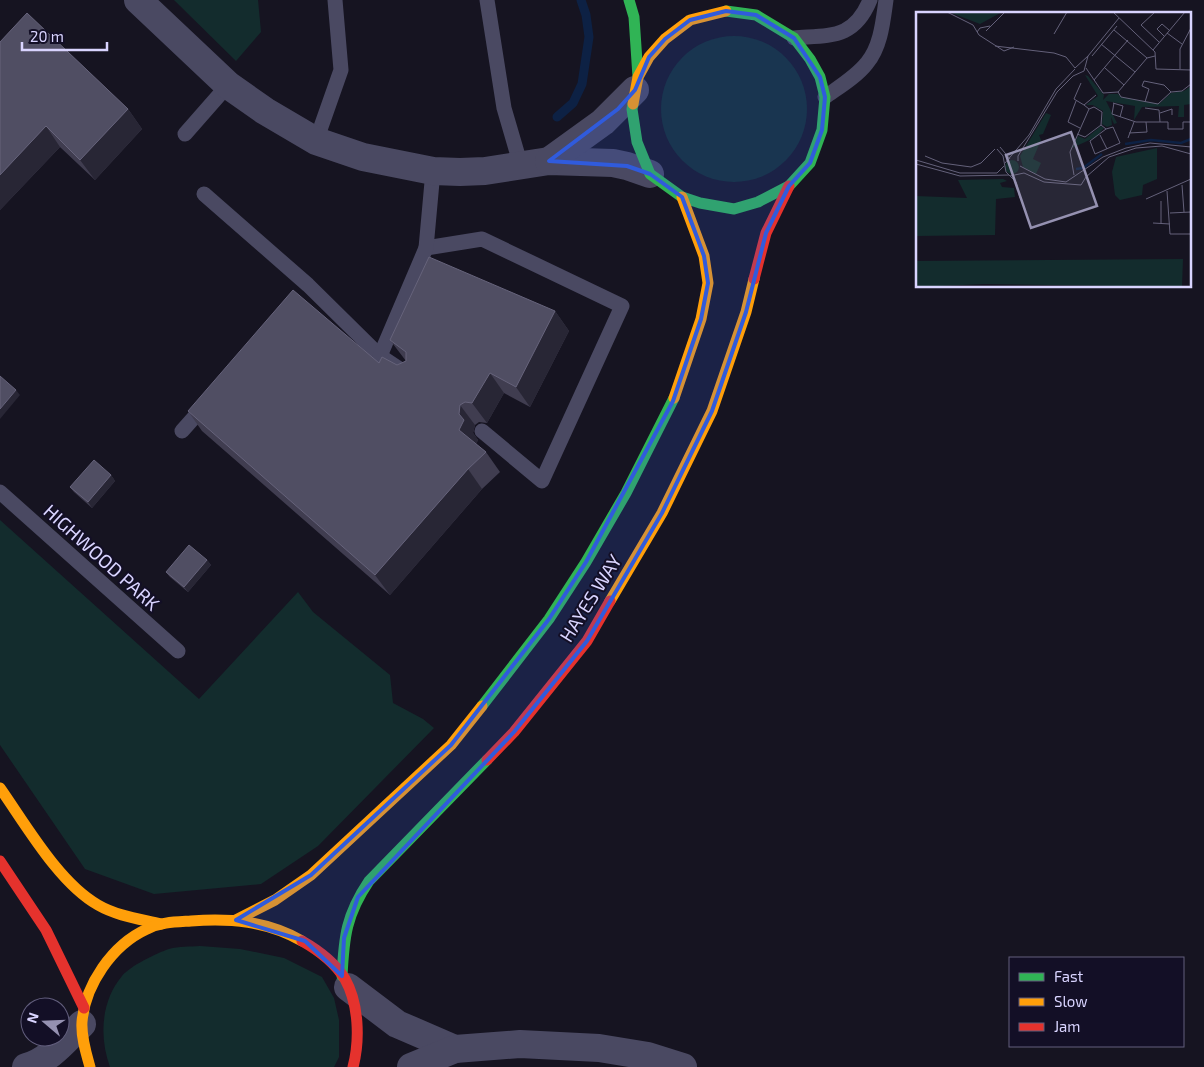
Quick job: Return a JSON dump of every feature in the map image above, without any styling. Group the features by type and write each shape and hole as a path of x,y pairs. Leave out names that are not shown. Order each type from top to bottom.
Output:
{"street":[{"path":"138,0 228,85 287,125 316,141 363,157 433,171 460,172 550,161 613,163 650,174 682,197 700,203 734,209 758,202 789,186 810,163 822,130 825,97 820,76 794,38 756,14 726,11 690,20 665,39 649,57 637,84 632,109 637,142 650,174"},
{"path":"550,161 603,122 637,84 634,17 629,0"},
{"path":"714,4 726,11"},
{"name":"HAYES WAY","path":"345,981 344,938 358,897 369,881 514,732 581,648 662,513 712,411 746,312 766,233 789,186"},
{"name":"HAYES WAY","path":"236,920 275,900 311,875 451,745 549,619 586,562 626,493 673,401 701,320 708,283 704,256 682,197"},
{"path":"0,788 50,858 79,891 98,905 161,924 236,920 269,927 305,942 327,958 345,981 398,1024 455,1049"},
{"path":"0,861 46,930 83,1016"},
{"path":"90,1067 85,1051 83,1016 92,986 115,952 143,931 161,924"},
{"path":"345,981 356,1022 357,1043 353,1067"},
{"path":"26,1067 43,1059 83,1016"},
{"path":"411,1067 455,1049 520,1044 599,1048 648,1056 683,1067"}],"lane":[{"path":"316,141 341,70 335,0"},
{"path":"487,0 504,108 521,166"},
{"path":"794,38 838,34 850,28 859,20 870,0"},
{"path":"825,97 868,62 882,28 886,0"},
{"path":"186,134 228,85"},
{"path":"380,356 426,248 433,171"},
{"path":"204,194 308,285 380,356 412,376"},
{"path":"426,248 482,239 622,306 542,481 482,431"},
{"path":"296,299 308,285"},
{"path":"182,431 218,390"},
{"name":"HIGHWOOD PARK","path":"0,492 178,651"}],"highlighted area":[{"path":"726,11 756,15 794,38 820,77 825,97 822,130 810,163 789,186 766,233 746,312 712,411 662,513 587,641 514,732 358,897 344,938 342,976 305,941 236,920 311,875 451,745 549,619 586,562 673,401 701,319 708,283 704,256 682,197 650,174 627,166 549,161 618,109 635,90 649,57 665,39 690,20"}],"green space":[{"path":"174,0 258,0 261,32 236,61"},
{"path":"734,36 762,42 785,58 801,81 807,109 801,137 785,160 762,176 734,182 706,176 683,160 667,137 661,109 667,81 683,58 706,42"},
{"path":"0,520 199,699 298,592 313,612 390,675 393,703 423,719 434,728 318,846 261,884 154,894 85,869 0,745"},
{"path":"200,946 240,949 284,958 322,977 334,998 339,1020 339,1057 334,1067 110,1067 104,1044 104,1020 110,997 122,976 137,964 169,949"}],"building":[{"path":"27,13 128,109 80,160 46,126 0,175 0,42"},
{"path":"429,257 555,311 516,387 490,373 472,403 465,402 460,405 459,414 464,420 459,430 486,452 468,469 375,575 188,411 293,290 379,363 382,357 397,365 406,361 406,352 390,340"},
{"path":"0,376 16,390 0,409"},
{"path":"94,460 111,475 88,502 70,487"},
{"path":"189,545 207,560 184,587 166,572"}],"waterway":[{"path":"557,117 573,103 582,84 589,37 586,15 581,0"}],"traffic: fast":[{"path":"629,0 634,17 638,77"},
{"path":"633,104 632,109 637,142 650,174 682,197 700,203 734,209 758,202 789,186 810,163 822,130 825,97 820,77 810,59 794,38 756,15 726,11"},
{"path":"482,706 549,619 586,562 626,493 674,398"},
{"path":"342,976 345,938 351,916 361,893 369,881 487,760"}],"traffic: slow":[{"path":"633,104 638,77 649,57 665,39 690,20 726,11"},
{"path":"674,398 701,319 708,283 704,256 682,197"},
{"path":"610,601 662,513 712,411 746,312 754,279"},
{"path":"236,920 275,900 311,875 451,745 482,706"},
{"path":"0,788 44,852 70,883 84,895 98,905 113,912 161,924"},
{"path":"90,1067 82,1028 84,1008 88,994 102,968 122,945 134,936 163,924 220,920 262,925 289,934 302,941"}],"traffic: jam":[{"path":"754,279 766,233 789,186"},
{"path":"487,760 514,732 587,641 610,601"},
{"path":"0,861 46,930 84,1008"},
{"path":"302,941 331,962 341,973 350,989 357,1022 357,1045 353,1067"}]}
